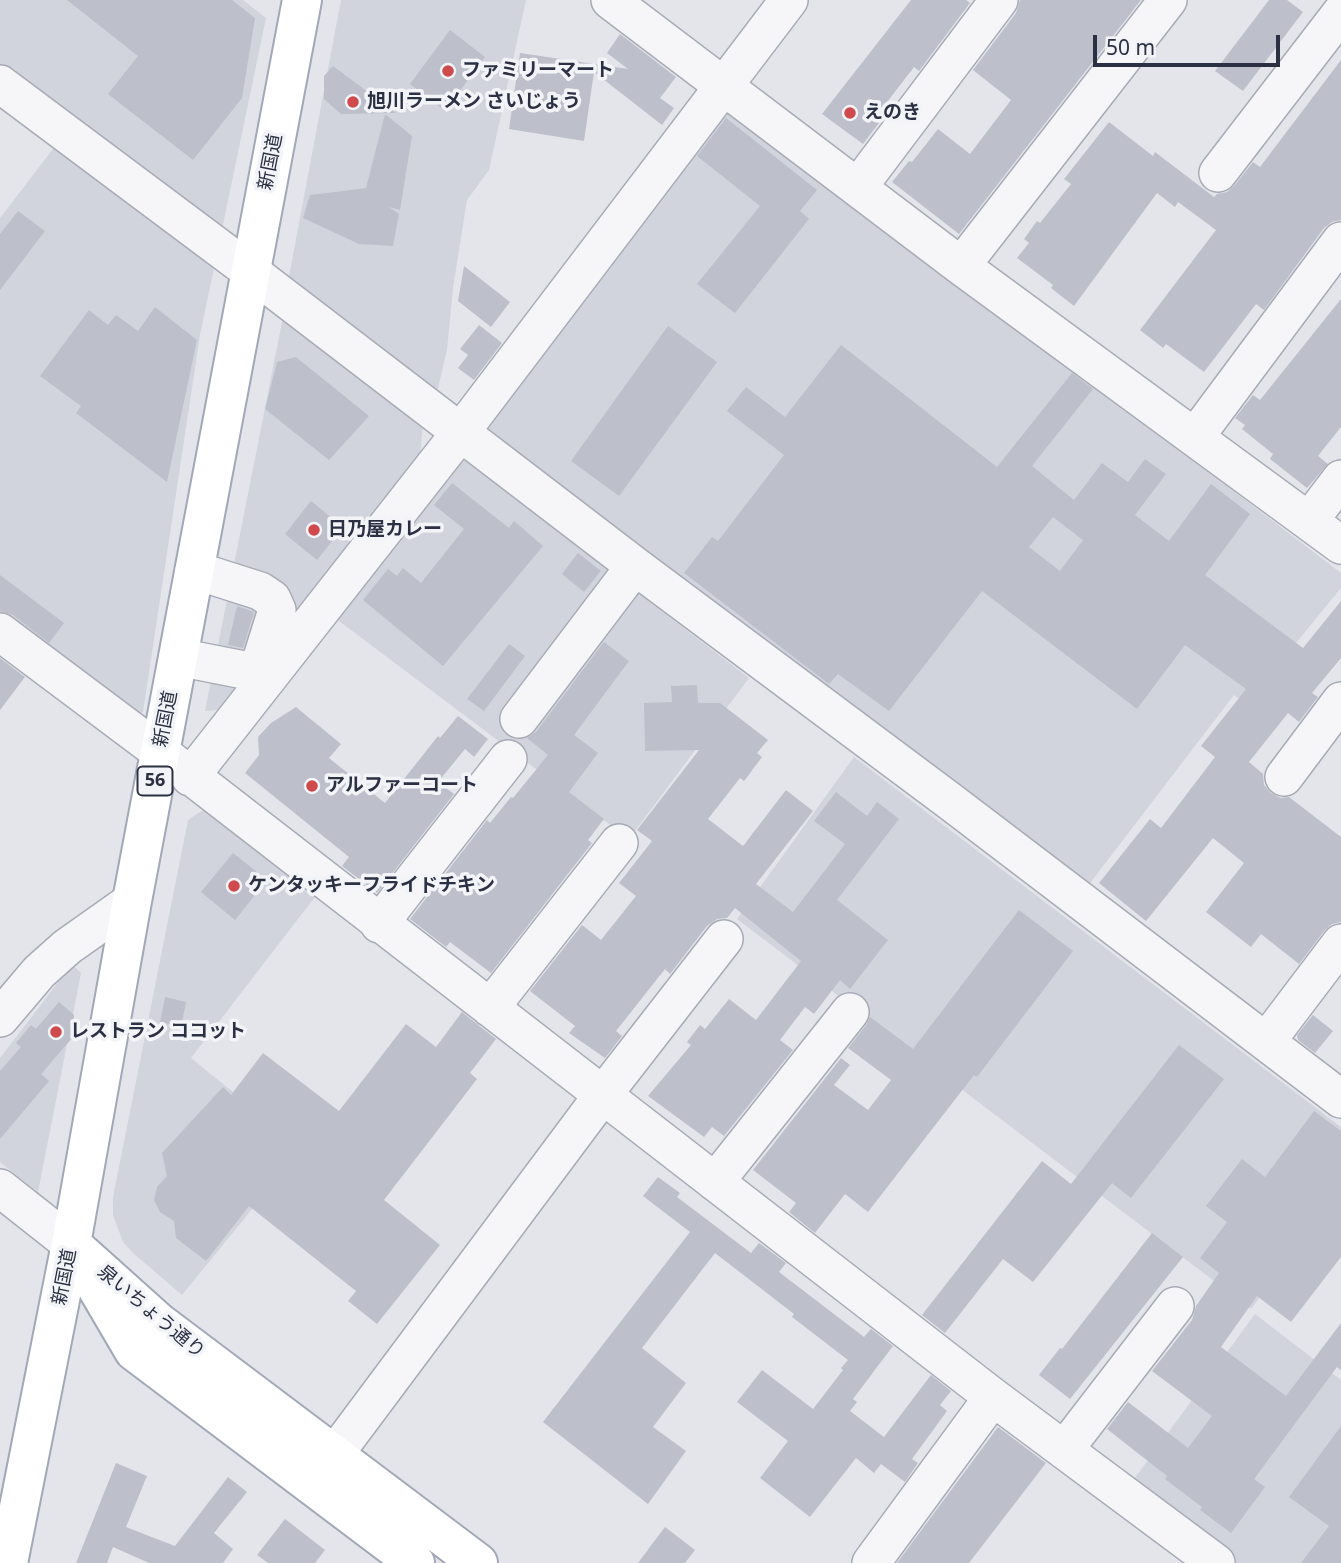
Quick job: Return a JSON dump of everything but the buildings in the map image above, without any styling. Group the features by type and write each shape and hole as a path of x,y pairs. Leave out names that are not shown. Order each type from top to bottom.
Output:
{"main road":[{"name":"新国道","path":"8,1563 71,1244 132,901 302,0"},
{"name":"泉いちょう通り","path":"71,1244 158,1322 478,1563"},
{"name":"泉いちょう通り","path":"71,1244 134,1351 415,1563"}],"street":[{"path":"610,0 961,266 1341,545"},
{"path":"190,777 460,433 789,0"},
{"path":"858,187 999,0"},
{"path":"961,266 1168,0"},
{"path":"1218,173 1341,12 1327,0"},
{"path":"0,84 1341,1100"},
{"path":"1195,437 1341,241"},
{"path":"1309,521 1341,479"},
{"path":"519,719 635,566"},
{"path":"178,657 249,671 261,661 277,610 272,599 260,591 194,570"},
{"path":"0,632 160,752 379,924 993,1396 1216,1563"},
{"path":"1284,777 1341,701"},
{"path":"379,924 508,759"},
{"path":"490,1008 619,843"},
{"path":"0,1018 39,972 67,947 132,901"},
{"path":"334,1455 602,1096 724,939"},
{"path":"1266,1042 1341,943"},
{"path":"715,1182 850,1012"},
{"path":"0,1188 71,1244"},
{"path":"1064,1450 1174,1306"},
{"path":"871,1563 993,1396"}],"shaded area":[{"path":"0,0 243,0 266,18 200,335 143,712 125,718 0,622 0,218 73,123 0,70"},
{"path":"341,0 526,0 489,170 467,200 453,288 447,350 435,401 287,287"},
{"path":"728,105 1341,573 1341,588 1246,704 1234,695 1084,891 485,431 488,415"},
{"path":"283,317 423,424 419,466 230,709 205,711"},
{"path":"465,461 749,678 629,839 335,618 452,464"},
{"path":"854,757 1341,1127 1341,1191 1251,1309 737,919"},
{"path":"206,808 318,893 191,1058 302,1148 182,1295 123,1242 113,1215 113,1197 188,820"},
{"path":"67,960 81,973 38,1192 0,1162 0,1058 66,972"},
{"path":"1255,1314 1341,1380 1341,1563 1233,1563 1129,1486"}],"place":[{"name":"ファミリーマート","path":"448,71"},
{"name":"旭川ラーメン さいじょう","path":"353,102"},
{"name":"えのき","path":"850,113"},
{"name":"日乃屋カレー","path":"314,530"},
{"name":"アルファーコート","path":"312,786"},
{"name":"ケンタッキーフライドチキン","path":"234,886"},
{"name":"レストラン ココット","path":"56,1032"}]}
